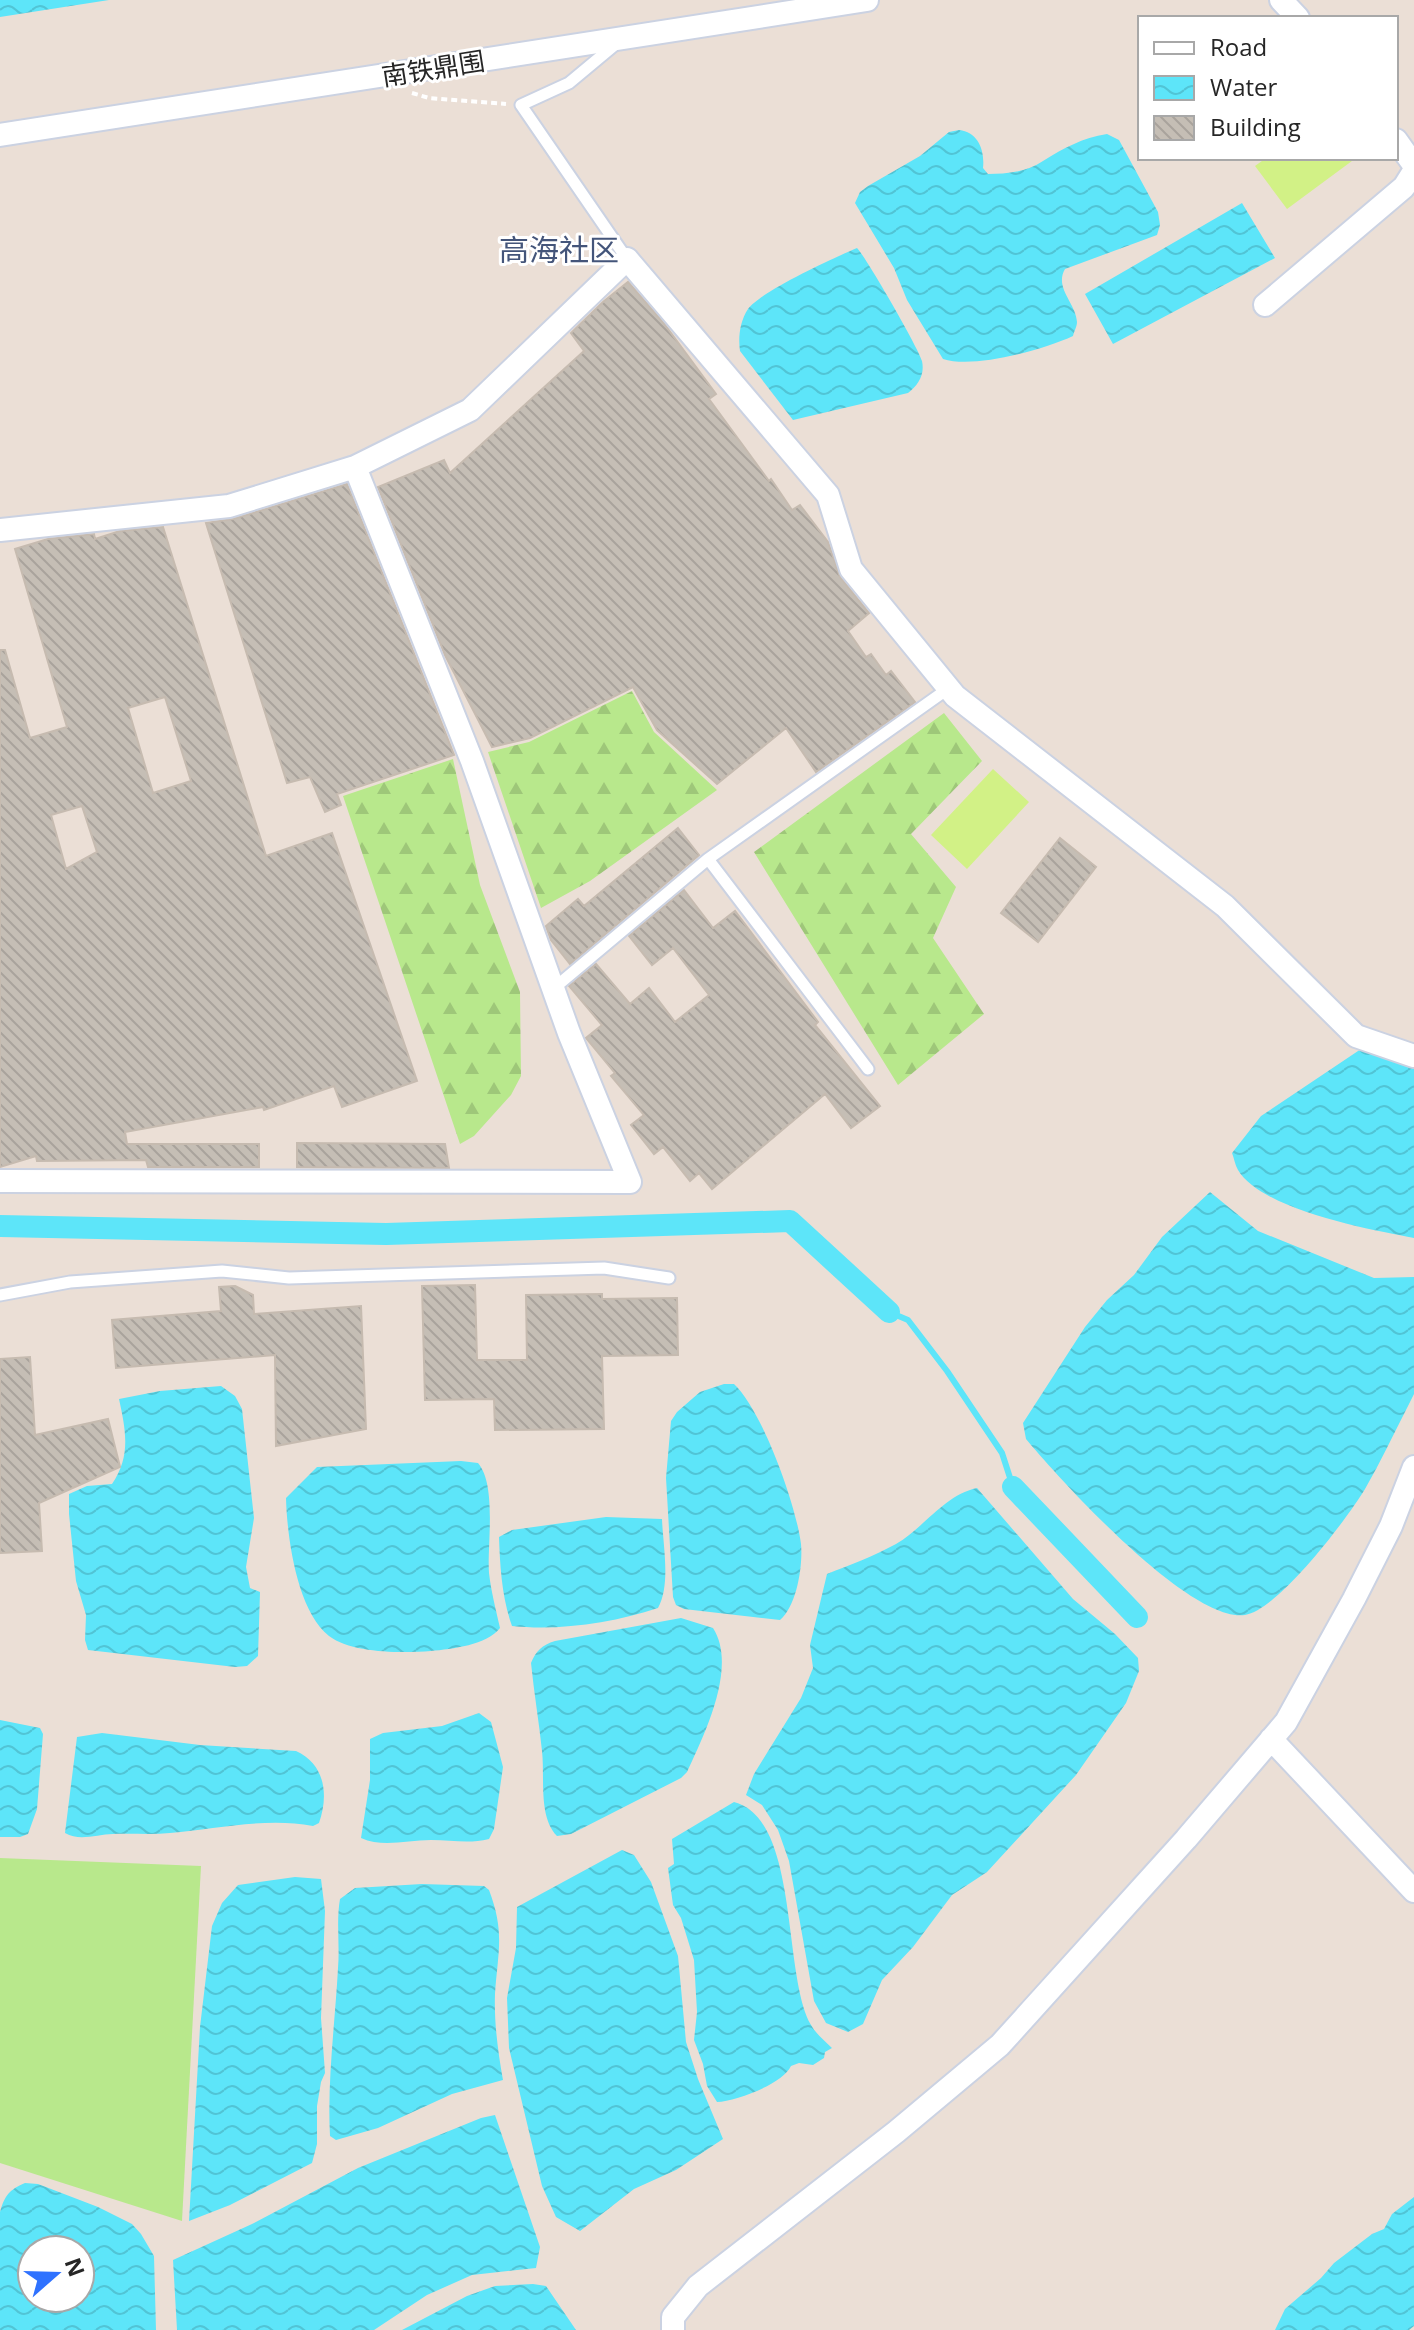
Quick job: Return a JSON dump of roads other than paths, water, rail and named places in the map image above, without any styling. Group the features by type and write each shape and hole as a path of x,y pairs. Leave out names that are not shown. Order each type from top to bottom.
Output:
{"street":[{"name":"南铁鼎围","path":"0,135 867,0"},
{"path":"1281,0 1296,16"},
{"path":"1265,305 1404,187 1414,168 1398,143"},
{"path":"0,530 229,506 355,467 470,410 627,259 828,495 851,569 955,696 1225,906 1356,1036 1414,1056"},
{"path":"0,1181 630,1182 553,989 472,761 355,467"},
{"path":"673,2330 673,2317 698,2286 896,2132 1000,2045 1186,1839 1286,1722 1391,1526 1414,1467"},
{"path":"1271,1739 1414,1891"}],"lane":[{"path":"621,39 569,83 521,105 627,259"},
{"path":"553,989 708,859 949,688"},
{"path":"708,859 868,1069"},
{"path":"0,1295 70,1282 222,1271 289,1278 604,1268 669,1278"}],"water":[{"path":"0,0 109,0 0,17"},
{"path":"959,130 971,134 979,143 983,168 988,174 1030,168 1074,144 1098,136 1107,134 1119,140 1158,212 1160,225 1157,235 1065,269 1062,283 1077,322 1073,336 1027,352 990,360 943,359 907,300 894,268 855,203 860,192 868,186 920,156 949,132"},
{"path":"1242,203 1275,258 1113,344 1085,294"},
{"path":"857,248 919,353 922,375 908,393 793,420 740,351 743,319 748,309 767,293"},
{"path":"1361,1049 1414,1062 1414,1238 1372,1230 1293,1207 1251,1184 1238,1170 1232,1153 1261,1116"},
{"path":"1210,1192 1258,1231 1374,1278 1414,1277 1414,1394 1407,1408 1365,1489 1328,1541 1293,1581 1259,1609 1245,1615 1221,1611 1192,1597 1128,1546 1026,1439 1023,1423 1085,1327 1107,1300 1134,1275 1162,1237"},
{"path":"734,1384 756,1414 785,1483 798,1527 801,1553 798,1585 791,1605 780,1620 684,1609 676,1605 673,1597 666,1478 671,1421 700,1392"},
{"path":"221,1386 235,1396 242,1409 254,1518 246,1567 250,1588 260,1592 258,1656 247,1666 235,1667 88,1650 85,1640 86,1615 76,1581 69,1494 87,1486 112,1484 118,1474 125,1443 119,1399 160,1391"},
{"path":"461,1461 478,1463 484,1473 490,1516 489,1573 500,1628 487,1638 468,1645 420,1652 365,1649 329,1636 318,1624 302,1592 292,1552 286,1498 317,1467"},
{"path":"977,1488 1073,1599 1138,1658 1139,1671 1126,1703 1076,1775 987,1872 952,1895 913,1947 882,1980 863,2024 848,2032 826,2023 814,2001 789,1861 778,1830 762,1805 746,1795 754,1774 801,1698 813,1668 810,1645 827,1574 896,1544 954,1497"},
{"path":"606,1517 662,1519 665,1576 658,1608 586,1624 512,1626 504,1593 499,1537 512,1530"},
{"path":"681,1618 713,1628 720,1644 722,1662 716,1701 687,1772 681,1778 571,1834 557,1836 545,1808 542,1751 531,1663 535,1655 555,1641"},
{"path":"479,1713 491,1722 503,1767 494,1829 489,1839 386,1843 361,1838 370,1780 370,1739 383,1733 442,1726"},
{"path":"0,1720 40,1728 43,1734 37,1809 28,1834 20,1837 0,1837"},
{"path":"102,1733 200,1745 296,1751 313,1764 322,1781 324,1802 319,1823 313,1826 259,1823 163,1834 71,1836 65,1833 77,1737"},
{"path":"734,1802 755,1814 770,1837 780,1867 802,2001 811,2025 832,2048 813,2065 799,2063 791,2066 779,2079 758,2090 717,2102 707,2086 694,2040 697,2012 694,1960 681,1918 673,1905 668,1868 674,1864 672,1839"},
{"path":"622,1850 634,1855 651,1882 678,1956 686,2042 723,2139 676,2170 634,2189 580,2231 556,2217 542,2186 509,2048 507,1998 516,1948 517,1907"},
{"path":"295,1877 321,1879 325,1911 321,2018 325,2073 317,2106 317,2144 312,2163 230,2205 189,2221 200,2027 212,1926 222,1903 238,1885"},
{"path":"422,1884 484,1886 489,1890 499,1930 495,2016 503,2080 452,2094 378,2128 336,2140 330,2136 330,2094 340,1899 355,1888"},
{"path":"495,2115 540,2247 536,2268 472,2275 427,2295 374,2330 177,2330 173,2260 252,2224 358,2168"},
{"path":"25,2183 38,2184 132,2224 154,2256 156,2330 0,2330 0,2212 11,2191"},
{"path":"1414,2197 1414,2326 1409,2330 1275,2330 1285,2309 1334,2263 1372,2234 1384,2229 1392,2214"},
{"path":"495,2286 546,2286 576,2330 402,2330 467,2296"}],"waterway":[{"path":"0,1226 386,1234 790,1221 889,1312"},
{"path":"889,1312 908,1320 947,1371 1002,1453 1013,1487"},
{"path":"1013,1487 1137,1617"}],"district":[{"name":"高海社区","path":"559,249"}]}
